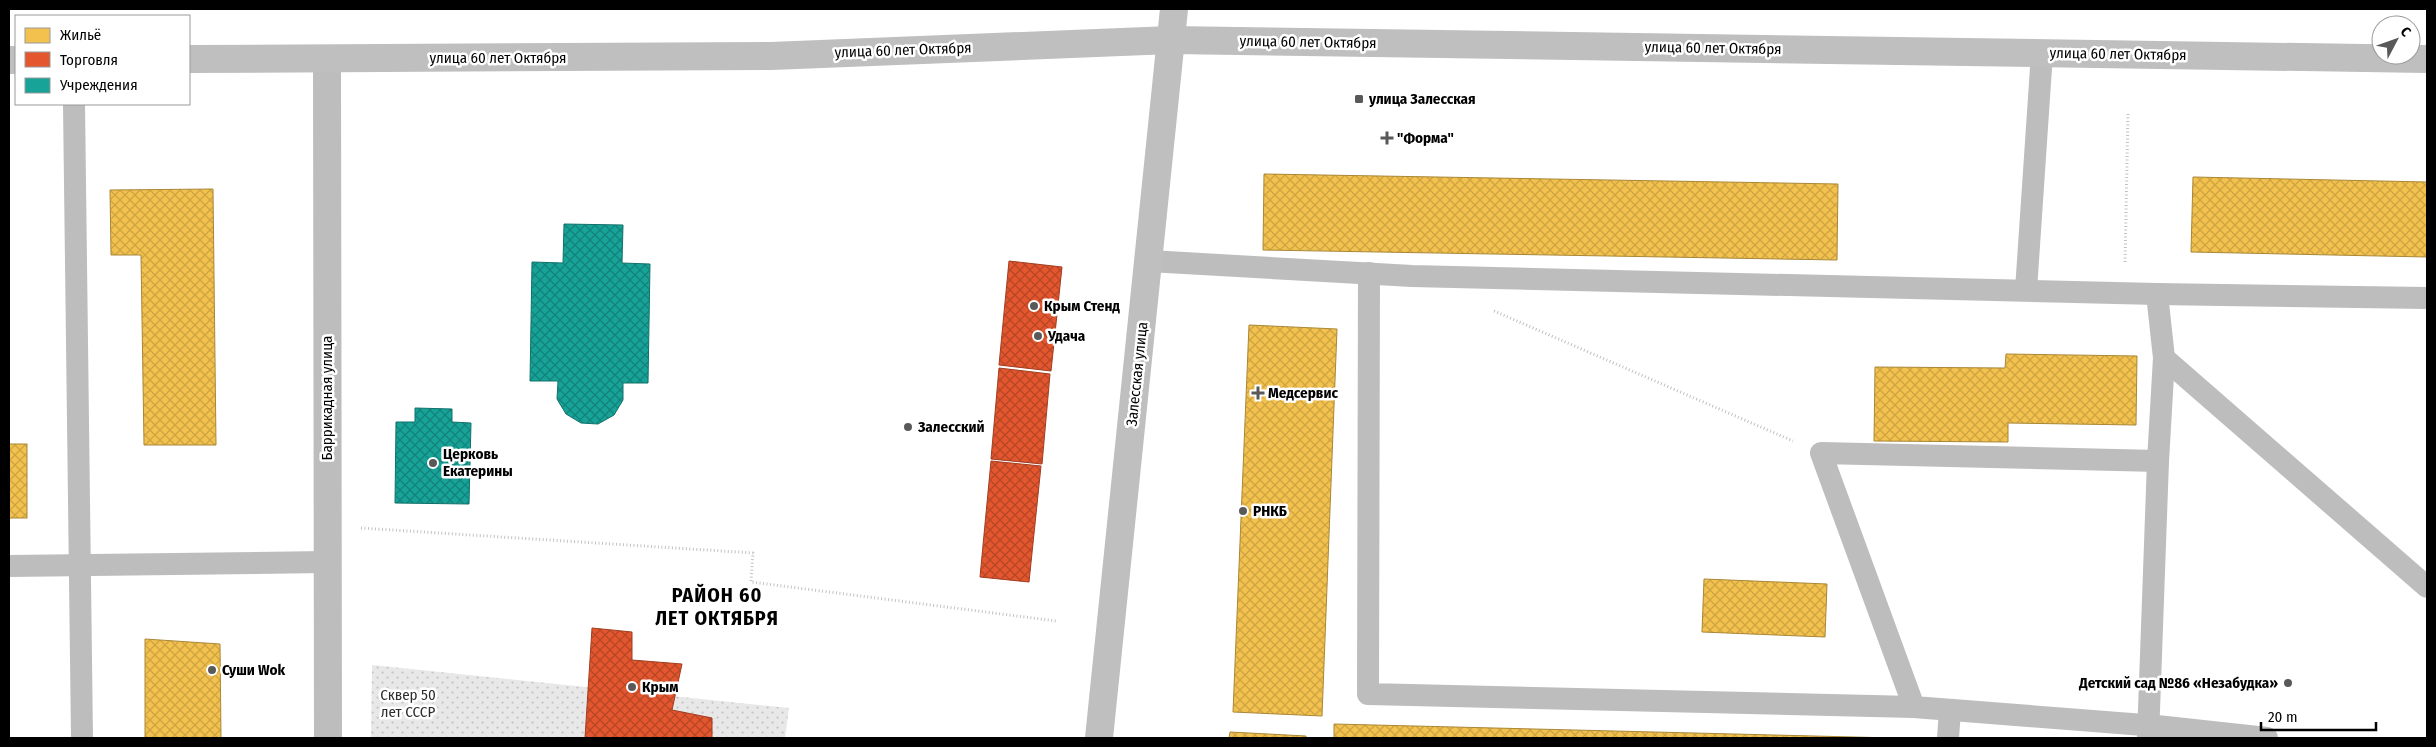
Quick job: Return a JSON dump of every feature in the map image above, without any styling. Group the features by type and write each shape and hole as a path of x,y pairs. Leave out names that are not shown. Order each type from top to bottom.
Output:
{"main road":[{"name":"Залесская улица","path":"1099,738 1174,9"},
{"name":"улица 60 лет Октября","path":"190,59 771,56 1171,40 2427,59"}],"street":[{"name":"Баррикадная улица","path":"327,59 328,738"}],"lane":[{"path":"2026,290 2042,53"},
{"path":"74,105 82,738"},
{"path":"1149,261 1422,276 2157,294 2427,298"},
{"path":"1369,273 1368,694 1914,707 2149,732 2267,738"},
{"path":"2149,732 2158,461 2164,358 2157,294"},
{"path":"2164,358 2427,587"},
{"path":"1914,707 1821,453 2158,461"},
{"path":"9,566 327,562"},
{"path":"1948,738 1950,710"}],"path":[{"path":"2125,293 2128,113"},
{"path":"1485,308 1821,453"},
{"path":"356,528 753,553 751,582 1056,621"}],"green space":[{"name":"Сквер 50 лет СССР","path":"372,665 789,708 785,738 371,738"}],"building: Жильё":[{"path":"1264,174 1838,184 1837,260 1263,250"},
{"path":"2193,177 2427,182 2427,257 2191,252"},
{"path":"213,189 216,445 144,445 141,255 111,255 110,190"},
{"path":"1249,325 1337,329 1322,716 1233,712"},
{"path":"2006,354 2137,356 2136,425 2008,423 2008,442 1874,441 1875,367 2005,368"},
{"path":"9,444 27,444 27,518 9,518"},
{"path":"1704,579 1827,584 1825,637 1702,632"},
{"path":"145,639 220,644 221,738 145,738"},
{"path":"1334,724 1894,738 1334,738"},
{"path":"1230,732 1306,736 1306,738 1229,738"}],"building: Торговля":[{"path":"1009,261 1062,267 1051,371 999,365"},
{"path":"999,368 1050,374 1042,464 991,459"},
{"path":"991,461 1041,466 1029,582 980,577"},
{"name":"Крым","path":"592,628 632,632 632,660 682,664 672,710 712,718 712,738 585,738"}],"building: Учреждения":[{"path":"564,224 623,225 622,263 650,264 648,383 623,383 623,400 614,415 598,424 581,423 566,414 557,399 558,381 530,381 532,262 563,263"},
{"name":"Церковь Екатерины","path":"415,408 452,409 452,422 471,423 469,504 395,503 396,422 415,422"}],"place":[{"name":"улица Залесская","path":"1359,99"},
{"name":"\"Форма\"","path":"1387,138"},
{"name":"Крым Стенд","path":"1034,306"},
{"name":"Удача","path":"1038,336"},
{"name":"Медсервис","path":"1258,393"},
{"name":"Залесский","path":"908,427"},
{"name":"Церковь Екатерины","path":"433,463"},
{"name":"РНКБ","path":"1243,511"},
{"name":"Суши Wok","path":"212,670"},
{"name":"Детский сад №86 «Незабудка»","path":"2288,683"},
{"name":"Крым","path":"632,687"}],"district":[{"name":"РАЙОН 60 ЛЕТ ОКТЯБРЯ","path":"717,606"}]}
